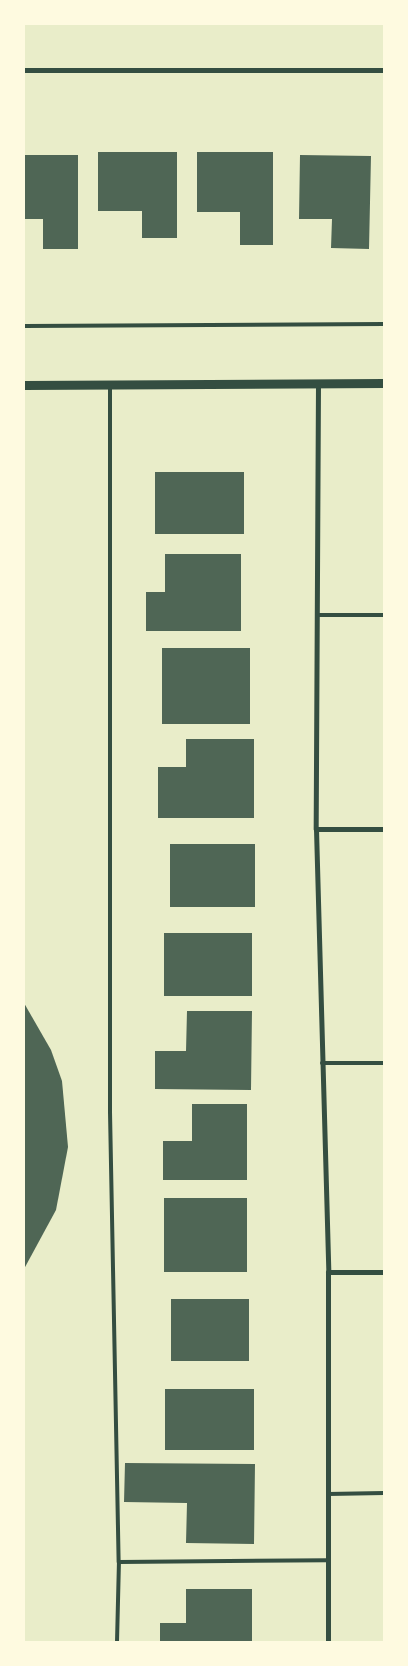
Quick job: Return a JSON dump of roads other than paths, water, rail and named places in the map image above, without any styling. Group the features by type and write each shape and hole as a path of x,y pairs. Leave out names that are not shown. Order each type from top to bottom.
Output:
{"street":[{"path":"24,70 384,70"},
{"path":"24,386 384,383"},
{"path":"318,384 316,828 328,1272 328,1642"},
{"path":"316,828 384,829"},
{"path":"328,1272 384,1272"}],"lane":[{"path":"24,326 384,324"},
{"path":"110,385 110,1112 119,1562 117,1642"},
{"path":"318,616 384,615"},
{"path":"322,1063 384,1063"},
{"path":"328,1494 384,1494"},
{"path":"119,1562 328,1560"}]}
